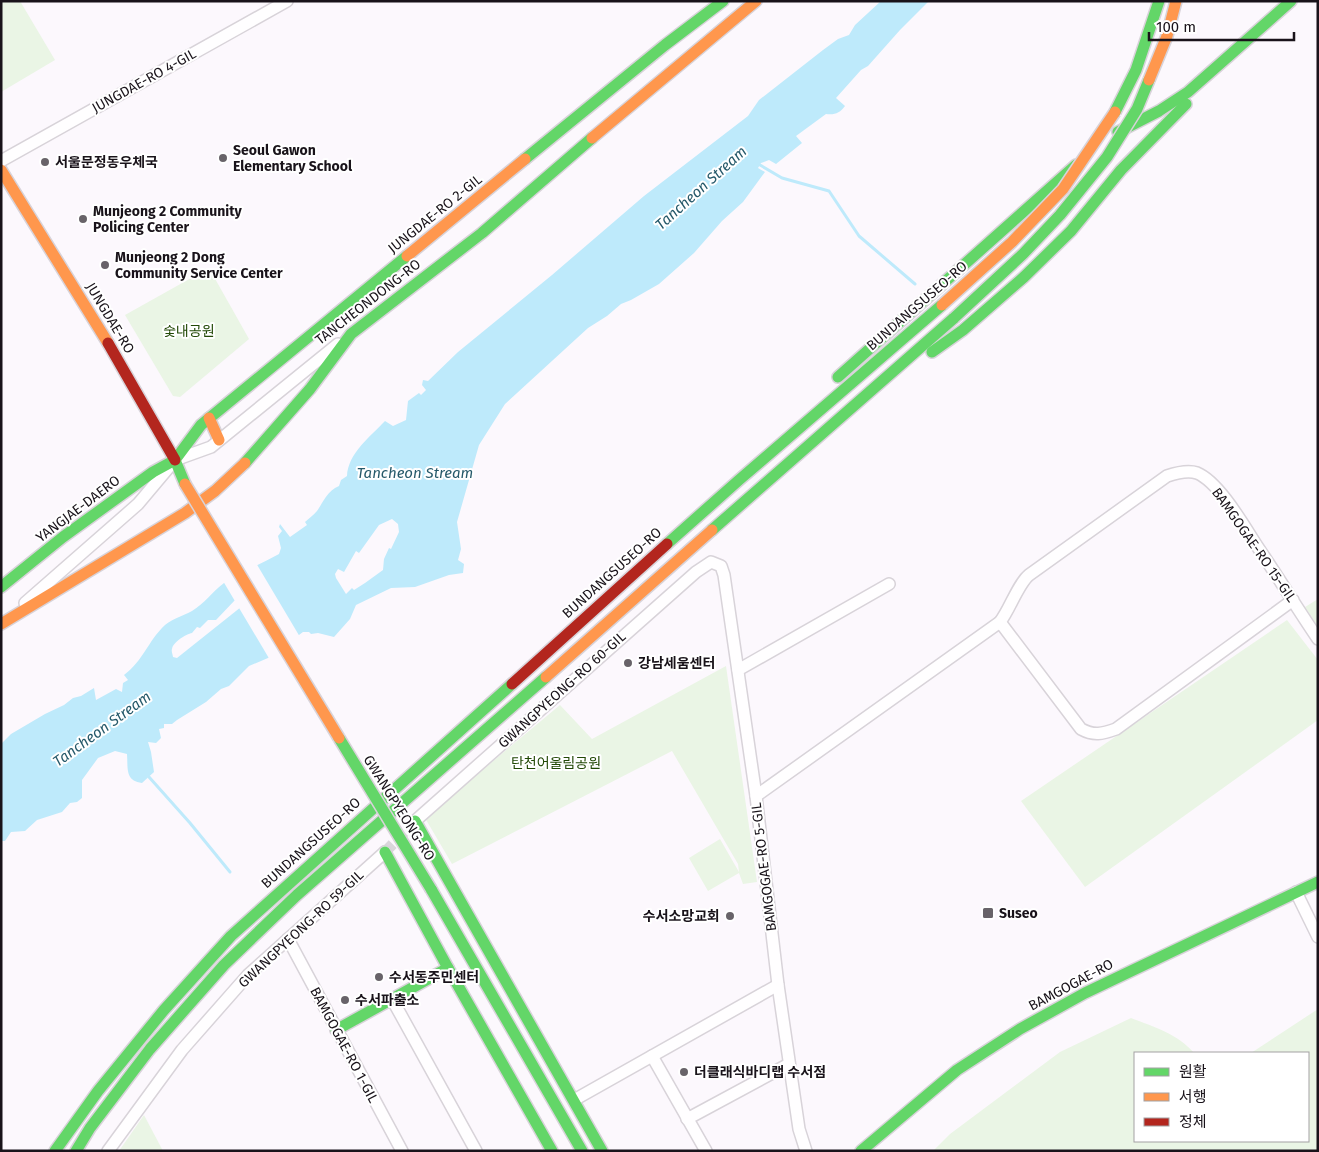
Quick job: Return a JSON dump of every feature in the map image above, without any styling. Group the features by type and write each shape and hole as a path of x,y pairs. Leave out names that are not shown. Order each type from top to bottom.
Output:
{"main road":[{"name":"JUNGDAE-RO 2-GIL","path":"175,460 201,425 209,418 657,51 723,1"},
{"name":"TANCHEONDONG-RO","path":"351,334 482,232 756,1"},
{"name":"BUNDANGSUSEO-RO","path":"55,1151 98,1091 164,1010 231,936 739,480 1012,242 1062,189 1111,119 1136,70 1159,1"},
{"name":"BUNDANGSUSEO-RO","path":"76,1151 90,1128 150,1049 224,965 297,894 954,318 1023,254 1060,215 1107,157 1137,109 1164,44 1176,1"},
{"path":"828,386 1020,213 1096,148 1112,136 1160,110 1188,92 1292,1"},
{"path":"854,405 963,330 1024,277 1071,231 1121,170 1175,114 1300,1"},
{"name":"JUNGDAE-RO","path":"1,170 90,313 175,460 186,484"},
{"path":"3,622 185,513 215,491 253,455 310,389 351,334"},
{"path":"739,480 802,410"},
{"path":"209,418 219,440"},
{"name":"YANGJAE-DAERO","path":"1,587 63,537 152,472 175,460"},
{"name":"GWANGPYEONG-RO","path":"186,484 431,889 582,1151"},
{"path":"415,821 602,1151"},
{"path":"385,852 448,968 552,1151"},
{"path":"411,900 406,877 409,867 416,861 425,859 441,866"},
{"name":"BAMGOGAE-RO","path":"861,1151 957,1070 1020,1029 1085,993 1318,882"},
{"path":"336,1030 448,968"}],"street":[{"name":"JUNGDAE-RO 4-GIL","path":"1,161 287,1"},
{"name":"TANCHEONDONG-RO","path":"175,460 211,447 351,334"},
{"path":"3,622 138,504 175,460"},
{"name":"BAMGOGAE-RO 15-GIL","path":"1000,622 1008,611 1022,583 1029,575 1167,476 1177,472 1196,473 1216,488 1227,501 1318,639"},
{"name":"BAMGOGAE-RO 5-GIL","path":"711,562 720,566 724,575 756,796 789,1064 799,1129 806,1151"},
{"name":"GWANGPYEONG-RO 60-GIL","path":"415,821 696,572 711,562"},
{"path":"738,670 889,584"},
{"path":"756,796 1000,622 1081,729 1091,734 1104,734 1116,729 1293,600"},
{"name":"GWANGPYEONG-RO 59-GIL","path":"108,1151 182,1050 248,975 385,852"},
{"path":"1296,892 1318,937"},
{"name":"BAMGOGAE-RO 1-GIL","path":"288,938 402,1151"},
{"path":"574,1100 778,985"},
{"path":"392,999 476,1151"},
{"path":"652,1056 706,1151"},
{"path":"687,1119 789,1064"}],"green space":[{"path":"1,1 20,1 55,60 1,92"},
{"name":"숯내공원","path":"209,268 249,339 180,397 173,396 125,315"},
{"path":"1318,599 1318,627 1305,607"},
{"path":"1287,620 1318,660 1318,720 1085,887 1021,801"},
{"name":"탄천어울림공원","path":"726,666 757,882 743,884 739,873 708,891 689,858 720,839 739,872 738,864 672,751 452,864 425,818 560,705 592,739"},
{"path":"1318,1009 1318,1151 933,1151 950,1134 1060,1052 1131,1018 1173,1036 1193,1052 1134,1052 1134,1142 1309,1142 1309,1052 1253,1052"},
{"path":"144,1115 163,1151 119,1151"}],"water":[{"name":"Tancheon Stream","path":"881,1 929,1 836,98 845,106 841,110 835,114 826,114 796,136 802,143 776,164 769,160 761,163 758,168 765,172 743,202 722,221 694,253 659,284 621,304 588,328 505,404 479,445 457,522 461,549 458,560 464,564 463,573 449,575 415,587 391,588 356,605 350,619 334,637 303,632 268,658 249,666 229,686 221,689 206,702 172,724 164,724 164,728 159,729 161,738 156,743 148,742 154,772 142,783 130,777 127,754 115,751 98,758 82,780 82,798 77,802 70,803 62,812 37,820 25,831 11,832 5,841 1,841 1,744 11,734 94,688 96,700 116,689 122,692 123,683 128,680 124,675 136,664 165,625 189,613 224,583 279,554 281,548 278,536 282,531 279,527 280,524 290,537 307,525 305,522 317,511 329,493 339,486 341,480 347,476 351,460 367,439 385,421 393,426 406,420 408,401 419,393 421,395 426,390 422,385 423,380 428,381 458,352 644,196 748,116 759,100 838,39 849,35 855,25","holes":["392,519 398,524 399,532 384,559 383,570 354,590 352,588 346,594 336,578 335,574 338,569 344,572 356,551 359,553 379,525","236,599 241,607 177,658 173,657 172,650 177,641 192,633 197,627 200,628 208,620 216,620"]}],"pier":[{"path":"256,563 300,637 270,660 223,581"}],"waterway":[{"path":"760,165 782,178 829,191 859,236 915,284"},
{"path":"149,777 230,872"}],"tunnel":[{"path":"385,852 415,821"}],"traffic: fast":[{"path":"525,159 665,45 723,1"},
{"path":"1115,112 1136,70 1159,1"},
{"path":"1118,132 1159,111 1188,92 1291,1"},
{"path":"954,318 1023,254 1060,215 1107,157 1137,109 1149,80"},
{"path":"932,352 963,330 1024,277 1071,231 1121,170 1186,104"},
{"path":"245,463 310,389 351,334 482,233 592,138"},
{"path":"838,377 1076,165"},
{"path":"1,587 63,537 153,472 175,460 201,425 407,256"},
{"path":"667,544 942,305"},
{"path":"712,530 954,318"},
{"path":"175,460 185,484"},
{"path":"76,1151 90,1128 150,1049 224,965 297,895 546,677"},
{"path":"55,1151 98,1091 164,1010 231,936 512,684"},
{"path":"339,738 431,889"},
{"path":"415,821 602,1151"},
{"path":"385,852 448,968 552,1151"},
{"path":"861,1151 957,1070 1020,1029 1085,993 1318,882"},
{"path":"431,889 582,1151"},
{"path":"336,1030 448,968"}],"traffic: slow":[{"path":"592,138 756,1"},
{"path":"1149,80 1167,36 1176,1"},
{"path":"942,305 1012,242 1063,189 1115,112"},
{"path":"407,256 525,159"},
{"path":"1,170 108,343"},
{"path":"209,418 219,440"},
{"path":"1,624 185,513 215,491 245,463"},
{"path":"185,484 339,738"},
{"path":"546,677 712,530"}],"traffic: jam":[{"path":"108,343 175,460"},
{"path":"512,684 667,544"}],"place":[{"name":"Seoul Gawon Elementary School","path":"223,158"},
{"name":"서울문정동우체국","path":"45,162"},
{"name":"Munjeong 2 Community Policing Center","path":"83,219"},
{"name":"Munjeong 2 Dong Community Service Center","path":"105,265"},
{"name":"강남세움센터","path":"628,663"},
{"name":"Suseo","path":"988,913"},
{"name":"수서소망교회","path":"730,916"},
{"name":"수서동주민센터","path":"379,977"},
{"name":"수서파출소","path":"345,1000"},
{"name":"더클래식바디랩 수서점","path":"684,1072"}]}
